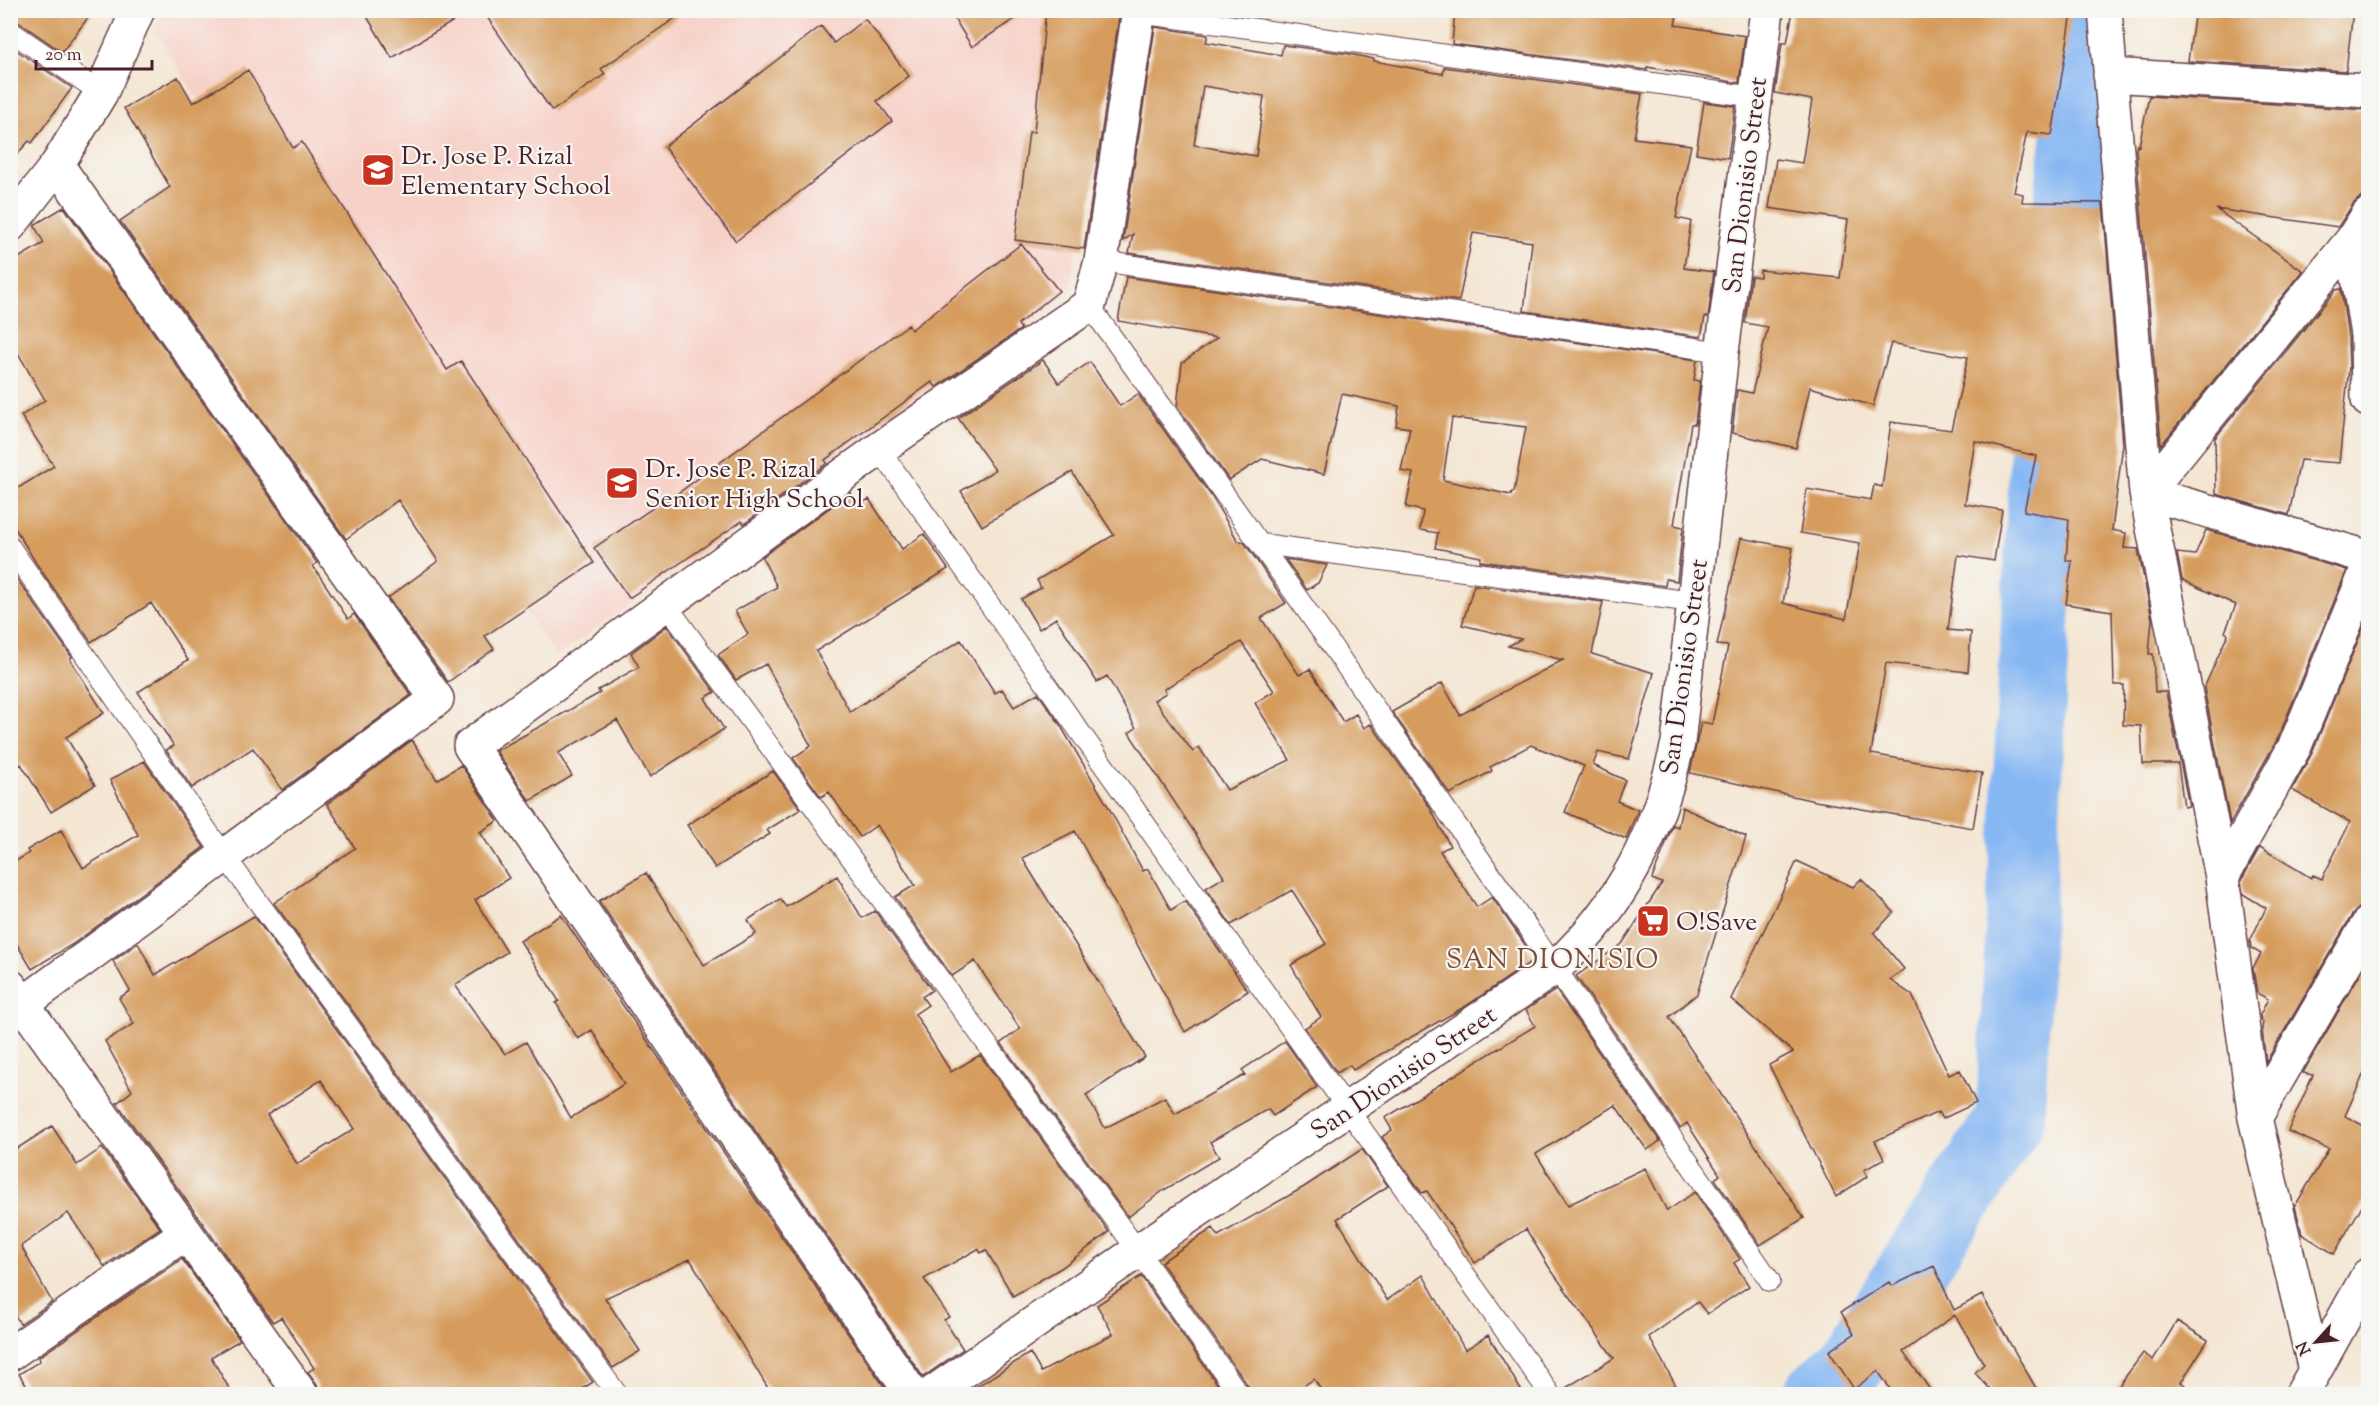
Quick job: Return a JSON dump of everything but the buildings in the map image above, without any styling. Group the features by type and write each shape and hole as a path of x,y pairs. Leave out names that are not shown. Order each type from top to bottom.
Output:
{"street":[{"path":"10,225 57,165 101,93 138,10"},
{"name":"San Dionisio Street","path":"931,1395 1138,1251 1556,967 1607,913 1648,840 1670,778 1678,743 1722,352 1767,10"},
{"path":"2105,10 2146,493 2222,877 2254,1118 2308,1382"},
{"path":"912,1395 470,746 879,449 1089,305 1101,261 1139,12"},
{"path":"2110,75 2368,90"},
{"path":"57,165 437,699 224,855 17,995 301,1395"},
{"path":"2146,493 2360,227"},
{"path":"2360,227 2367,335 2368,400"},
{"path":"2146,493 2368,557"},
{"path":"2222,877 2295,746 2368,568"},
{"path":"2254,1118 2368,924"},
{"path":"10,1354 186,1233"},
{"path":"2308,1382 2368,1275"}],"lane":[{"path":"1139,12 1756,98"},
{"path":"10,31 101,93"},
{"path":"1101,261 1722,352"},
{"path":"1089,305 1262,544 1556,967 1770,1281"},
{"path":"879,449 1550,1395"},
{"path":"1262,544 1693,602"},
{"path":"10,547 224,855 617,1395"},
{"path":"665,603 1138,1251 1239,1395"}],"shaded area":[{"name":"Dr. Jose P. Rizal Senior High School","path":"164,10 1110,11 1070,292 556,657 329,309 155,31"}],"waterway":[{"path":"2056,297 2088,42 2087,10"},
{"path":"1818,1394 1850,1366 2010,1119 2046,418"}],"place":[{"name":"Dr. Jose P. Rizal Elementary School","path":"378,170"},
{"name":"Dr. Jose P. Rizal Senior High School","path":"622,483"},
{"name":"O!Save","path":"1653,921"}],"district":[{"name":"SAN DIONISIO","path":"1553,959"}]}
